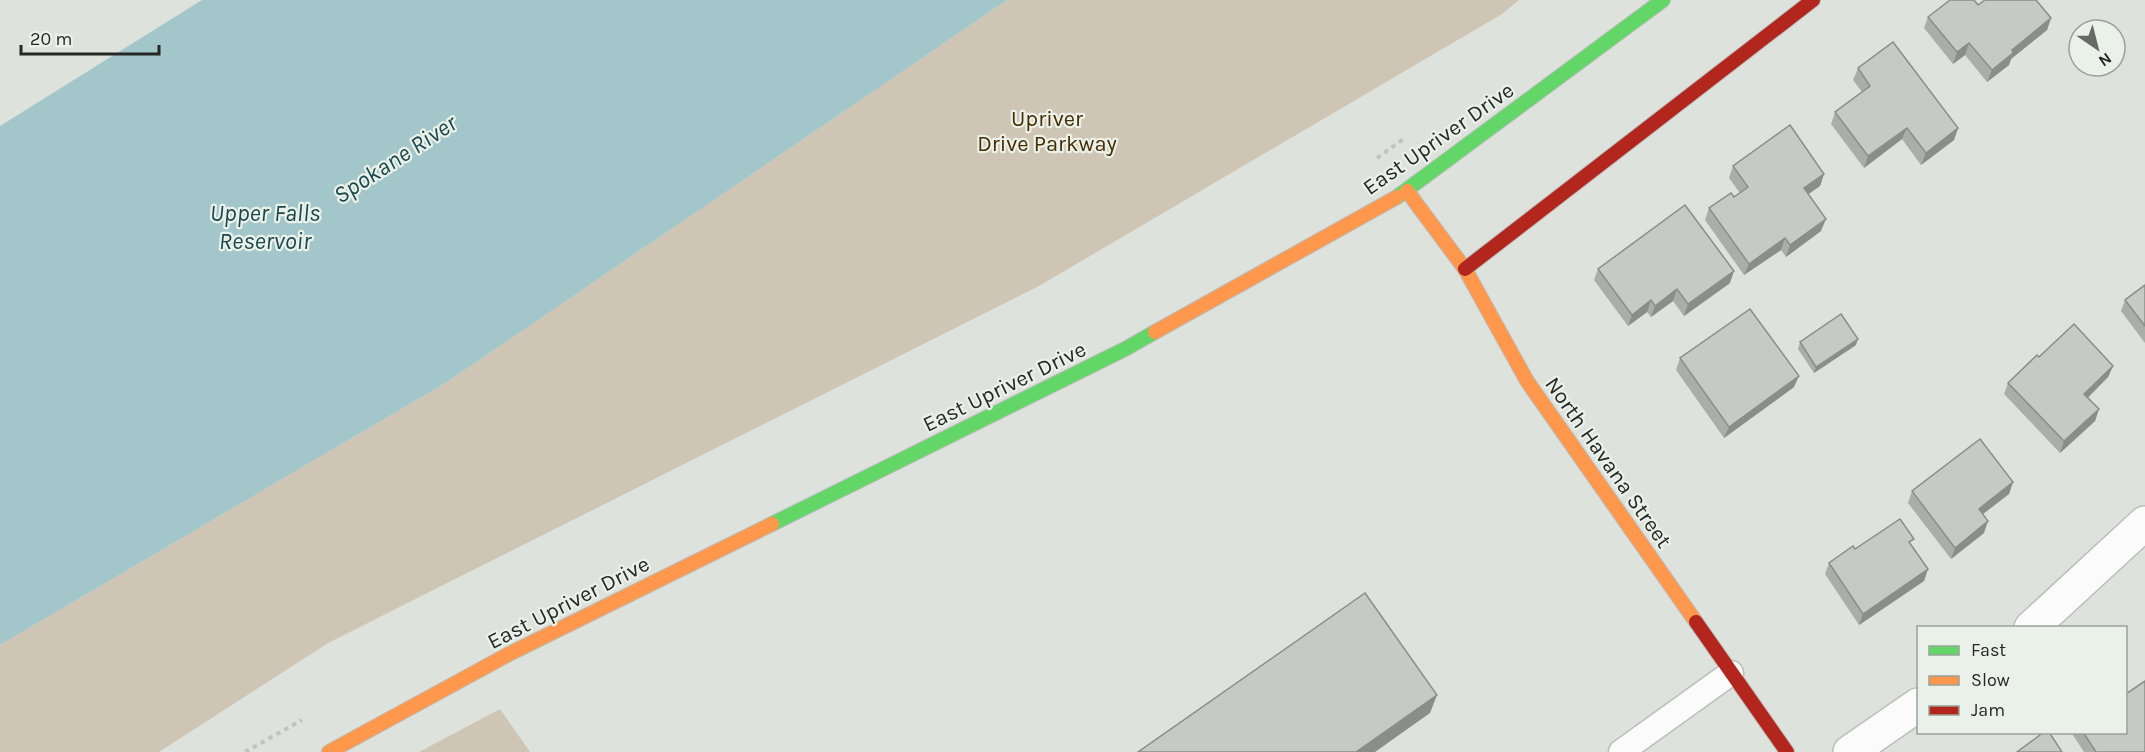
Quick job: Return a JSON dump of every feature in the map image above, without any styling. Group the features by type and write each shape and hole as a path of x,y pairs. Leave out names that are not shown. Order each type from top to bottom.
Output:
{"street":[{"name":"East Upriver Drive","path":"328,752 509,654 1125,349 1407,191 1664,0"},
{"path":"1465,269 1814,0"},
{"name":"North Havana Street","path":"1407,191 1465,269 1527,381 1786,752"},
{"path":"2032,626 2145,523"},
{"path":"1850,752 1917,706"}],"lane":[{"path":"1621,752 1731,673"}],"path":[{"path":"1369,162 1407,136"},
{"path":"245,752 305,718"}],"green space":[{"name":"Upriver Drive Parkway","path":"1007,0 1519,0 1502,14 1039,286 328,643 159,752 0,752 0,645 447,382"},
{"path":"500,709 530,752 419,752"}],"water":[{"name":"Upper Falls Reservoir","path":"202,0 1007,0 447,382 0,645 0,126"}],"building":[{"path":"1950,0 1974,0 1978,5 1985,0 2036,0 2051,18 1992,70 1969,43 1957,52 1928,17"},
{"path":"1893,42 1958,128 1926,153 1907,128 1868,156 1835,112 1870,86 1858,68"},
{"path":"1790,125 1824,174 1804,188 1826,219 1790,245 1785,238 1749,264 1709,208 1731,193 1734,197 1748,187 1733,166"},
{"path":"1685,205 1734,271 1688,304 1677,289 1655,306 1651,300 1632,315 1598,269"},
{"path":"2145,285 2145,326 2125,300"},
{"path":"1750,309 1799,376 1729,427 1680,358"},
{"path":"1841,314 1858,339 1816,367 1800,342"},
{"path":"2074,324 2113,366 2084,394 2099,409 2064,441 2008,383"},
{"path":"1980,439 2013,482 1979,509 1988,521 1955,548 1912,491"},
{"path":"1900,519 1914,539 1909,542 1928,569 1863,614 1829,563 1853,546 1855,549"},
{"path":"1365,593 1437,695 1356,752 1138,752"},
{"path":"2145,681 2145,752 2096,752 2084,734 2127,734 2127,693"},
{"path":"2041,734 2050,734 2062,752 2017,752"}],"traffic: fast":[{"path":"1397,197 1663,0"},
{"path":"772,524 1155,332"}],"traffic: slow":[{"path":"1407,191 1465,269 1527,381 1696,622"},
{"path":"1155,332 1397,197"},
{"path":"329,752 509,654 772,524"}],"traffic: jam":[{"path":"1465,269 1813,0"},
{"path":"1696,622 1787,752"}],"water label":[{"name":"Spokane River","path":"395,159"}]}
